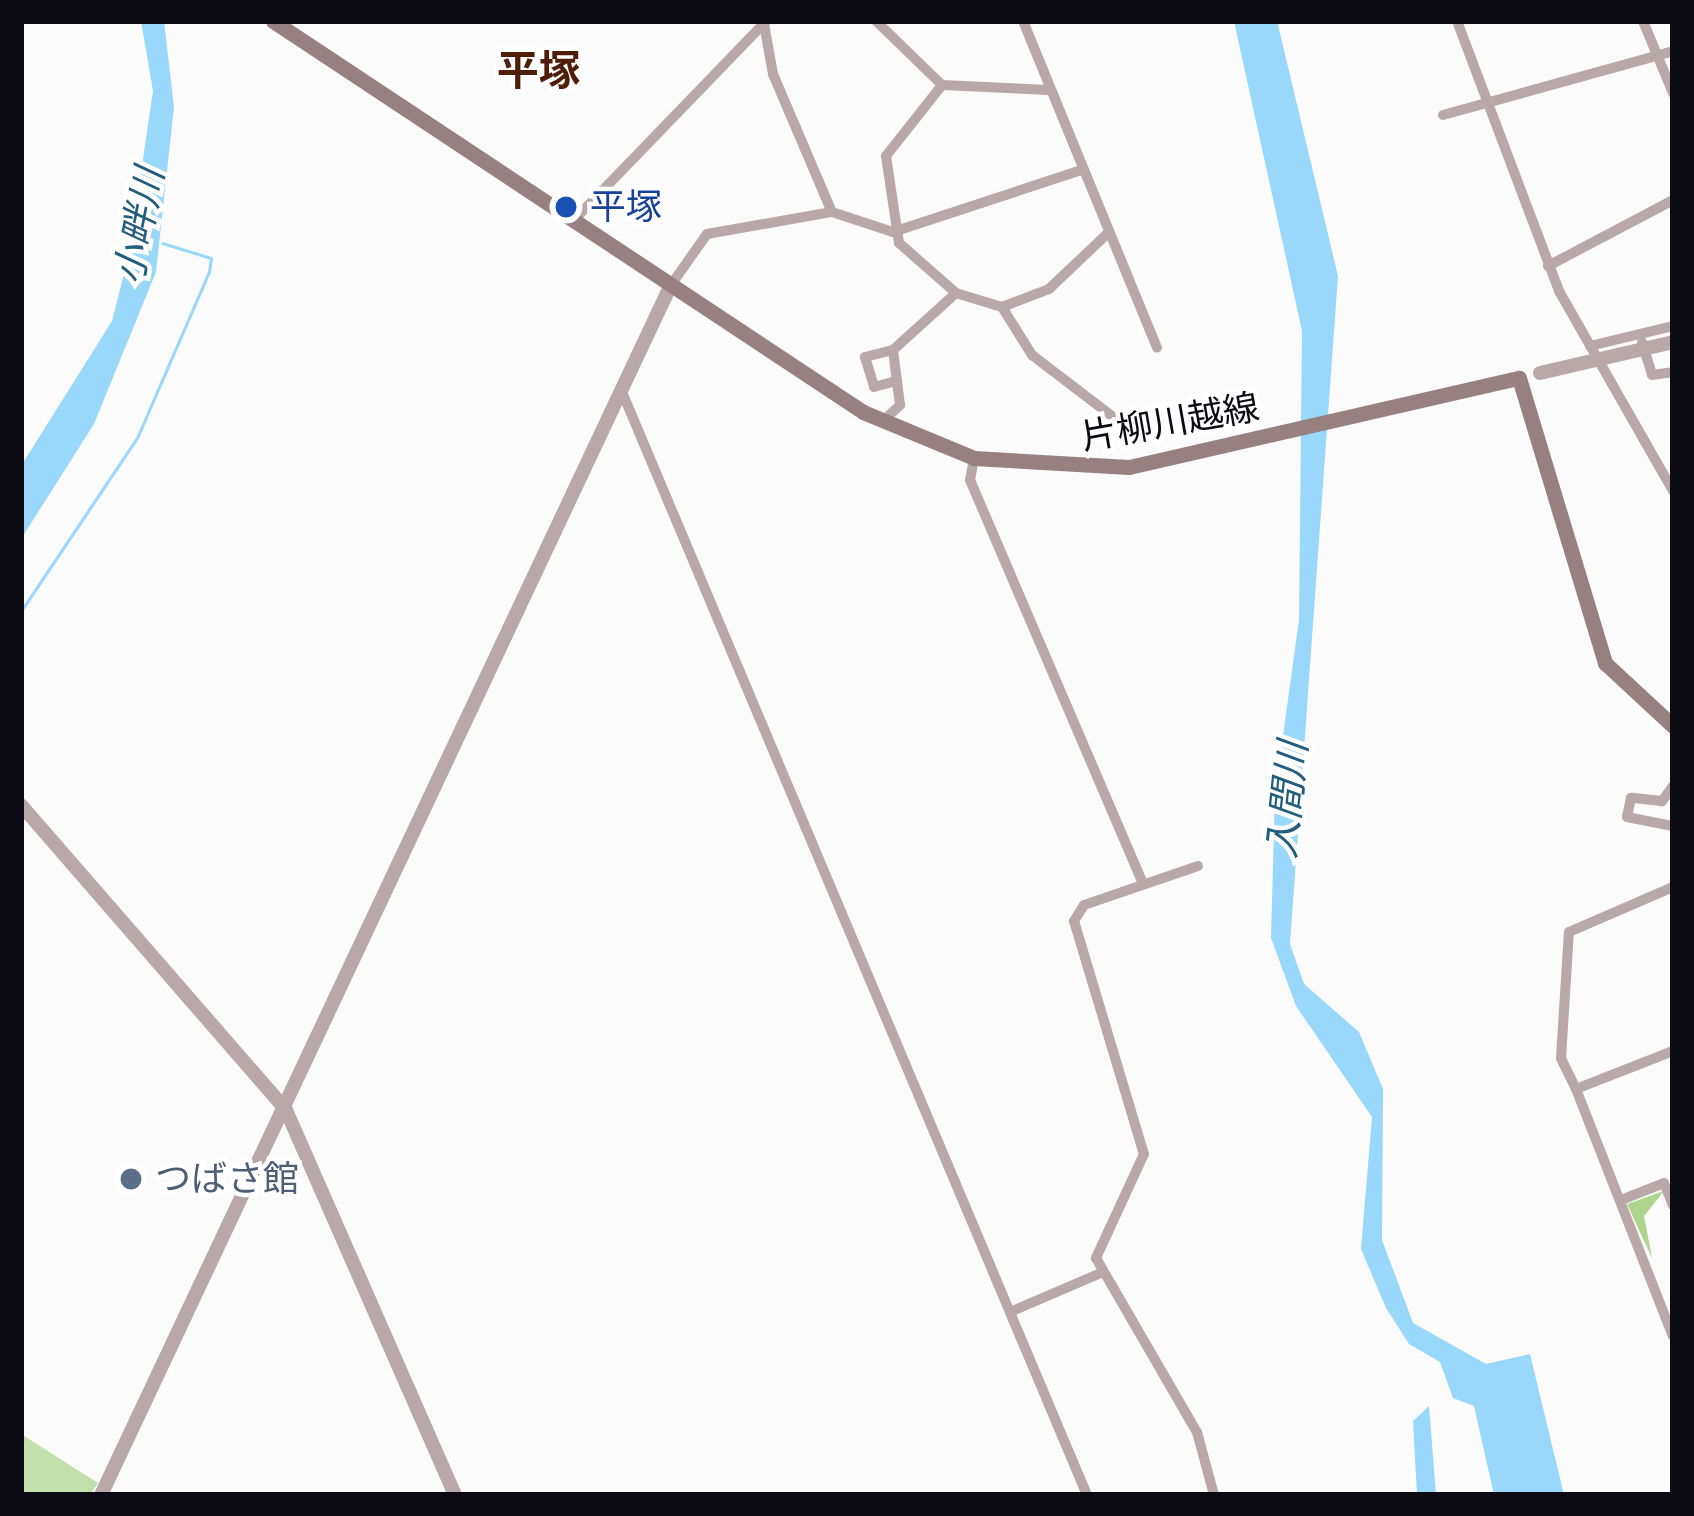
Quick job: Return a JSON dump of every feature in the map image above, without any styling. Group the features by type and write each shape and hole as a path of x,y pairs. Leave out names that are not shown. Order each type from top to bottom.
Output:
{"main road":[{"name":"片柳川越線","path":"273,21 882,422 974,458 1087,470 1216,448 1510,380"},
{"path":"1510,380 1605,663 1672,724"}],"street":[{"path":"1023,21 1079,171 1157,348"},
{"path":"1457,21 1548,266 1590,346 1669,474 1673,491"},
{"path":"1643,21 1673,93"},
{"path":"575,220 765,22"},
{"path":"765,22 776,82 832,212"},
{"path":"878,27 907,39 942,85"},
{"path":"878,27 884,49"},
{"path":"1443,115 1673,51"},
{"path":"942,85 1049,90"},
{"path":"893,232 886,156 942,85"},
{"path":"893,232 1079,171"},
{"path":"1548,266 1673,200"},
{"path":"101,1495 671,285 707,234 832,212 893,232 956,293 1002,307 1049,289 1106,235"},
{"path":"897,381 874,387 865,357 893,350 956,293"},
{"path":"1002,307 1032,356 1138,436"},
{"path":"1590,346 1673,326"},
{"path":"1640,333 1652,375 1673,372"},
{"path":"1510,380 1673,342"},
{"path":"882,422 900,404 893,350"},
{"path":"622,392 1087,1495"},
{"path":"974,458 970,481 1142,881"},
{"path":"1673,786 1662,801 1631,798 1627,817 1673,826"},
{"path":"21,805 286,1110 455,1495"},
{"path":"1198,866 1142,881 1084,905 1074,921 1144,1154 1095,1246 1101,1273 1197,1432 1214,1495"},
{"path":"1673,887 1569,932 1561,1058 1673,1336"},
{"path":"1576,1089 1673,1051"},
{"path":"1621,1200 1664,1183 1673,1205"},
{"path":"1010,1312 1101,1273"}],"green space":[{"path":"1664,1191 1644,1216 1652,1258 1627,1204"},
{"path":"21,1434 98,1483 90,1495 21,1495"}],"water":[{"name":"小畔川","path":"141,21 164,21 174,107 156,272 94,424 21,539 21,466 112,321 129,254 153,91"},
{"name":"入間川","path":"1234,21 1277,21 1338,276 1290,944 1304,984 1359,1032 1383,1089 1382,1240 1413,1323 1486,1364 1530,1354 1564,1495 1494,1495 1474,1406 1453,1398 1440,1362 1409,1344 1386,1308 1361,1249 1372,1117 1296,1006 1271,938 1275,794 1299,620 1302,331"},
{"path":"1429,1406 1436,1495 1417,1495 1413,1421"}],"waterway":[{"name":"小畔川","path":"21,611 137,438 209,272 211,258 162,243"}],"place":[{"name":"平塚","path":"566,207"},
{"name":"つばさ館","path":"131,1179"}],"district":[{"name":"平塚","path":"539,71"}]}
